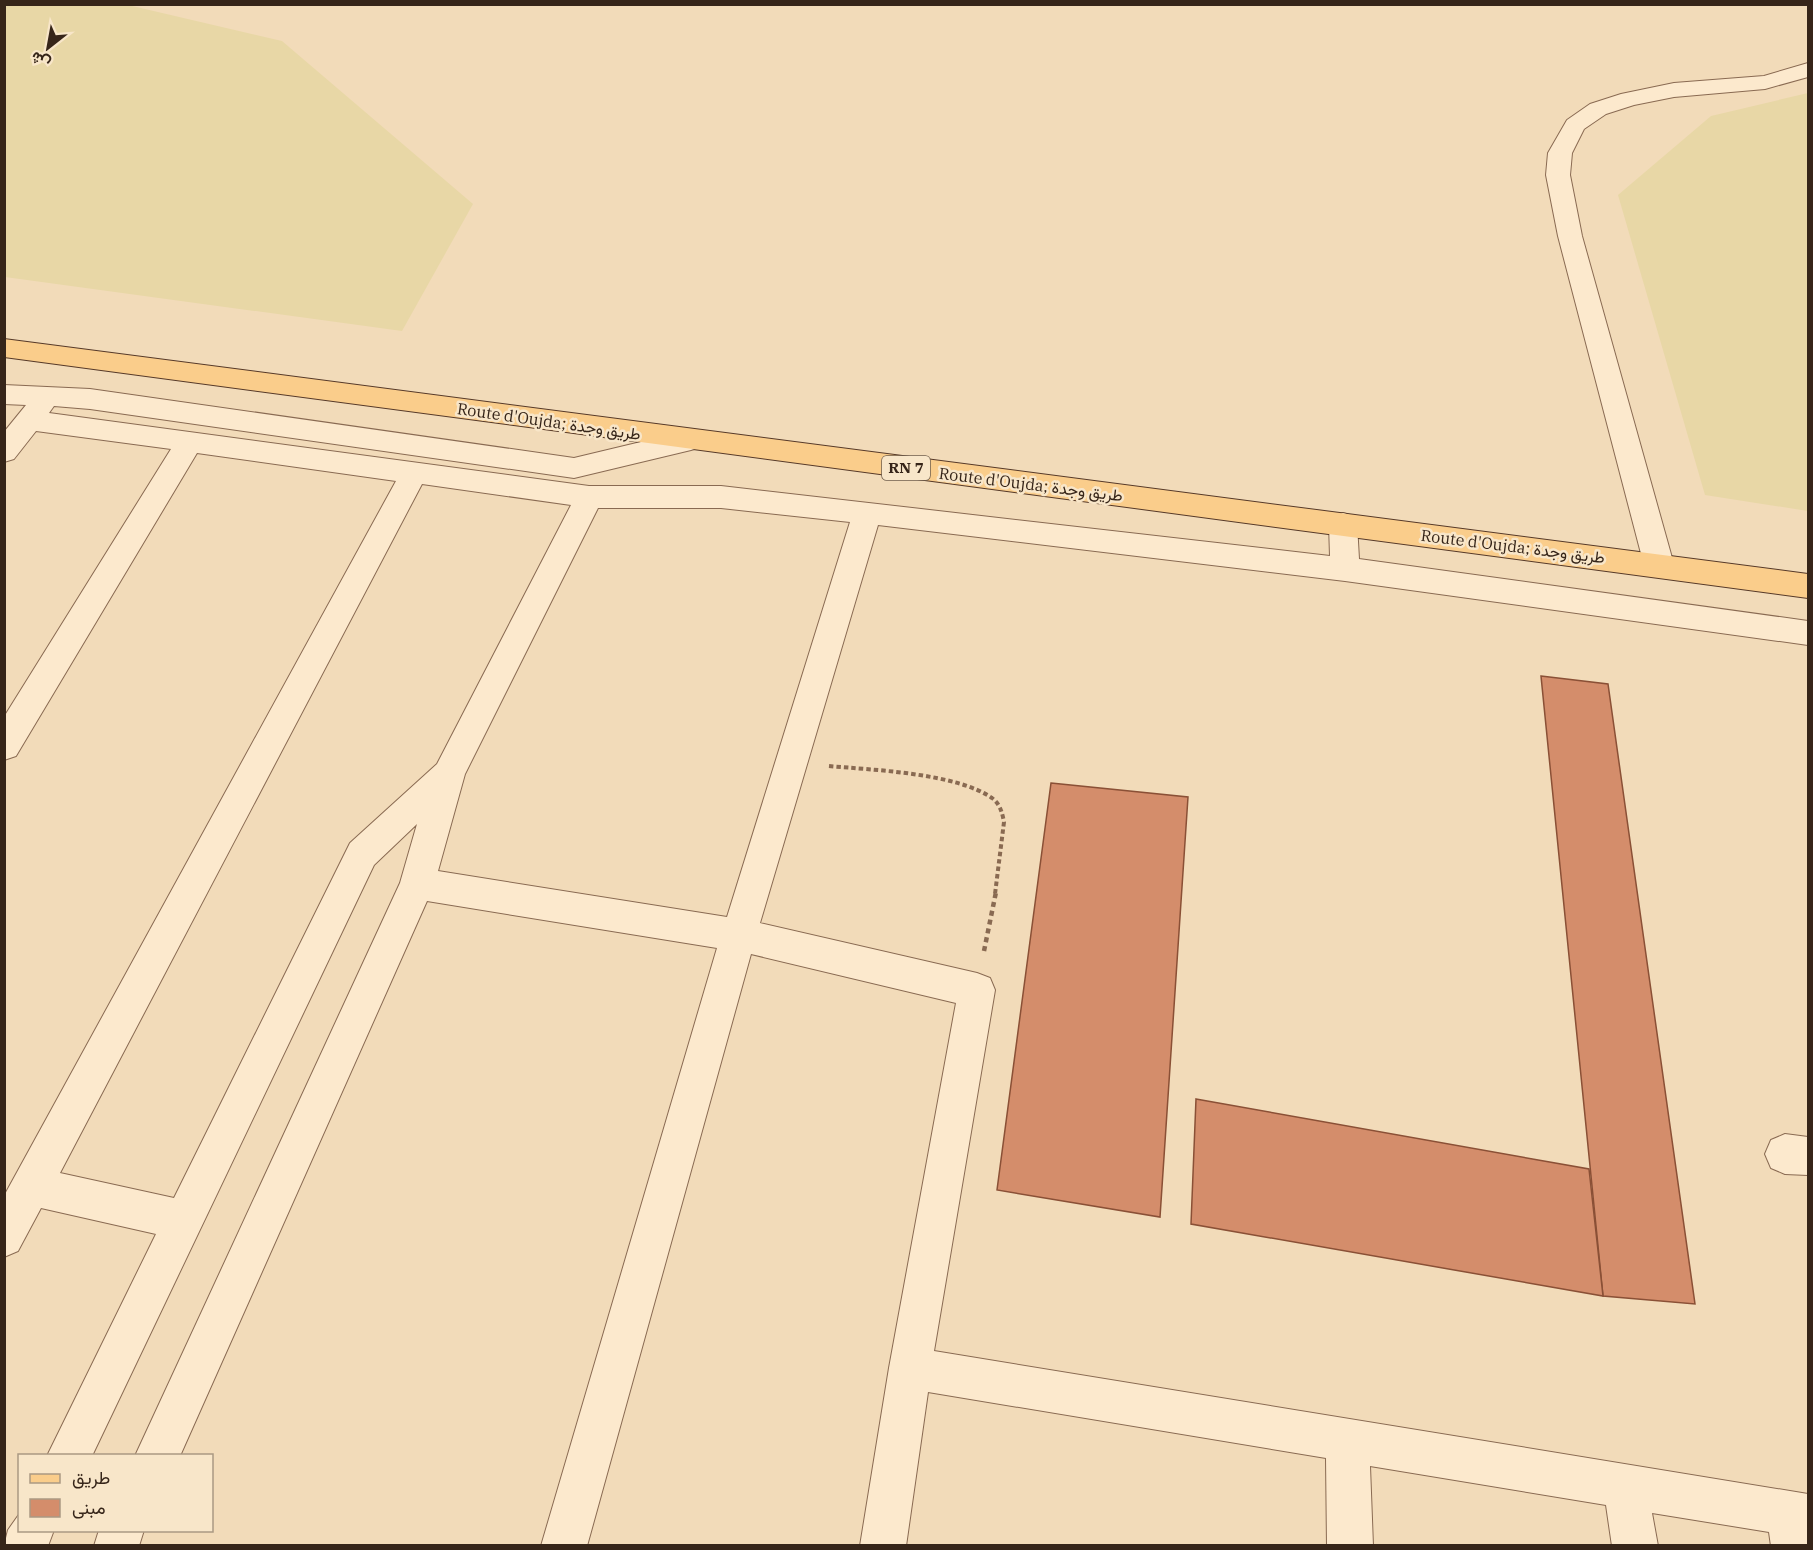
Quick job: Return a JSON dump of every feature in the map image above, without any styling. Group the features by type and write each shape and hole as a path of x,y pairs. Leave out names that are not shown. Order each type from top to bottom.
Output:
{"main road":[{"name":"Route d'Oujda; طريق وجدة","path":"4,348 1809,586"}],"street":[{"path":"1659,565 1570,236 1558,175 1560,153 1575,125 1598,109 1629,99 1674,90 1765,82 1809,70"},
{"path":"4,394 90,399 574,468 691,440"},
{"path":"4,452 47,397"},
{"path":"30,420 589,497 721,497 867,513 1345,569 1809,633"},
{"path":"5,744 190,442"},
{"path":"4,1237 415,472"},
{"path":"157,1454 417,884 449,772 589,497"},
{"path":"564,1545 739,936 867,513"},
{"path":"1343,524 1345,569"},
{"path":"69,1454 362,854 449,772"},
{"path":"417,884 739,936 977,990 910,1368 883,1545"},
{"path":"31,1186 185,1220"},
{"path":"910,1368 1626,1487 1796,1525"},
{"path":"1347,1442 1350,1545"},
{"path":"1626,1487 1635,1545"}],"path":[{"path":"793,761 948,781 977,789 996,801 1002,810 1002,843 977,990"}],"shaded area":[{"path":"5,4 128,5 282,41 473,204 402,331 5,277"},
{"path":"1808,93 1808,511 1705,495 1618,195 1711,116"}],"building":[{"path":"1541,676 1608,684 1695,1304 1603,1296"},
{"path":"1051,783 1188,797 1160,1217 997,1190"},
{"path":"1196,1099 1589,1169 1603,1296 1191,1224"}]}
